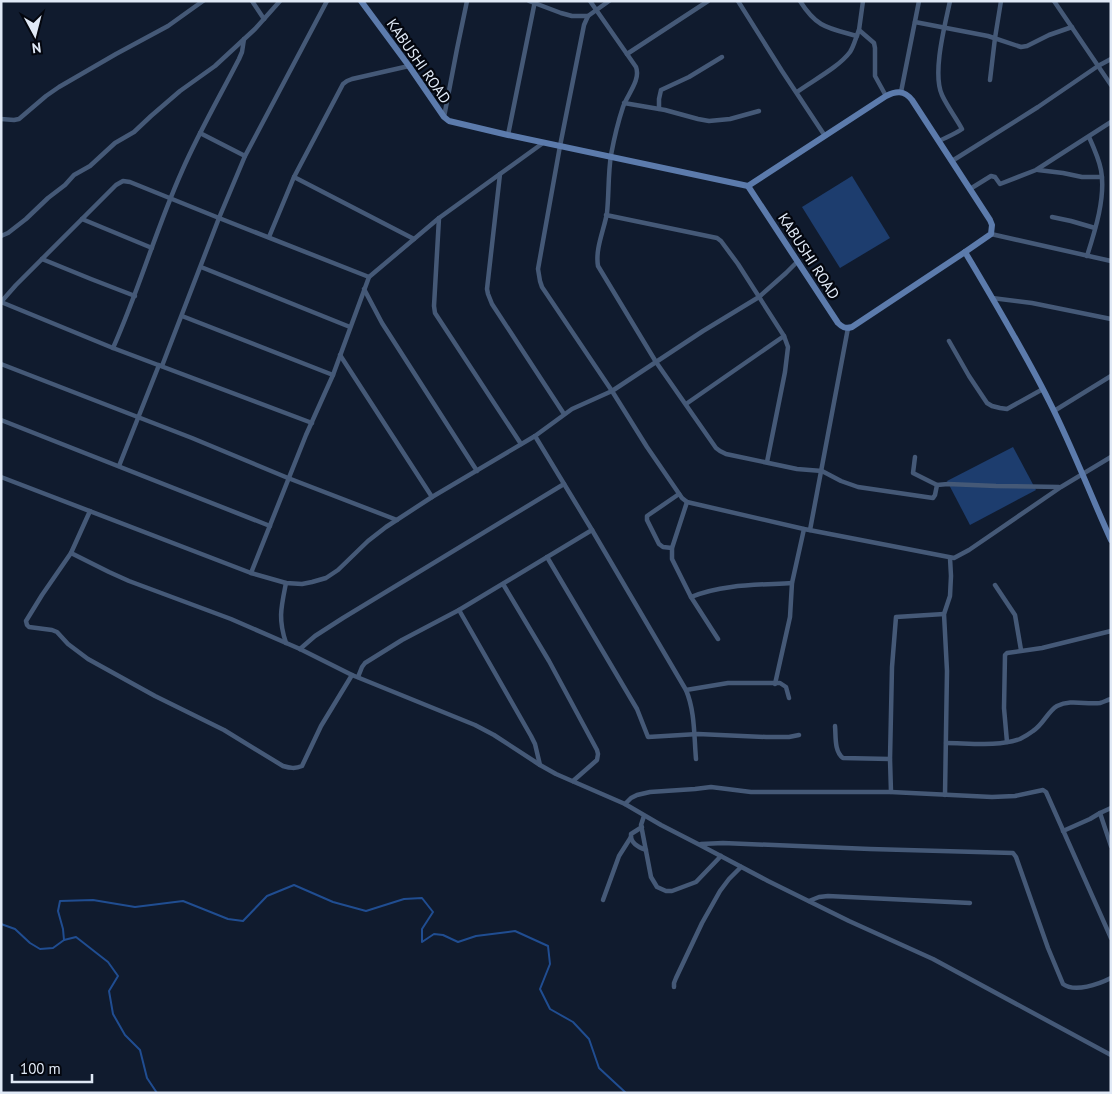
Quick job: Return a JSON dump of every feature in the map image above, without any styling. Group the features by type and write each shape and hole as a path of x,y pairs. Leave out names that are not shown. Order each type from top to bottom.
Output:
{"main road":[{"name":"KABUSHI ROAD","path":"361,1 444,117 449,121 543,143 748,186 838,323 848,328"},
{"path":"748,186 886,96 901,92 909,97 992,225 991,234 848,328"},
{"path":"964,252 1043,389 1111,540"}],"street":[{"path":"1,119 19,119 46,96 109,58 168,26 203,1"},
{"path":"252,1 264,19"},
{"path":"1,236 26,219 65,185 74,174 90,166 115,143 134,132 180,91 215,66 280,1"},
{"path":"119,466 182,316 245,156 327,1"},
{"path":"444,117 467,1"},
{"path":"590,1 638,72 624,103 616,130 611,156 606,215 598,254 598,266 656,362 686,404 720,451 741,458 797,469 822,471 858,487 931,498 935,496 937,485"},
{"path":"609,1 588,16 584,25 546,222 538,275 542,286 647,447 679,494 687,502 804,529 928,552 950,558 969,550 1061,487 1111,457"},
{"path":"627,54 708,1"},
{"path":"738,1 825,136"},
{"path":"800,1 810,16 820,24 857,36"},
{"path":"797,92 837,64 851,50 859,30 863,1"},
{"path":"901,92 919,1"},
{"path":"939,141 962,128 941,94 938,80 938,64 950,1"},
{"path":"990,80 1001,1"},
{"path":"1054,1 1111,85"},
{"path":"508,135 533,2 572,16 588,16"},
{"path":"915,22 988,36 1024,47 1072,27"},
{"path":"859,30 874,43 876,76 886,96"},
{"path":"113,348 135,296 182,171 242,52 244,39"},
{"path":"659,109 661,90 722,58"},
{"path":"952,161 1111,59"},
{"path":"269,237 294,177 343,84 352,79 409,66"},
{"path":"624,103 709,121 730,119 759,111"},
{"path":"970,190 991,176 995,177 1000,184 1036,170 1111,122"},
{"path":"200,133 245,156"},
{"path":"1087,256 1101,198 1102,177 1089,137"},
{"path":"251,573 288,478 333,375 369,277 439,218 543,143"},
{"path":"1036,170 1063,172 1082,177 1102,177"},
{"path":"500,174 488,294 492,304 564,414"},
{"path":"294,177 414,238"},
{"path":"312,422 113,348 1,302 122,181 130,182 369,277"},
{"path":"606,215 717,238 738,264 784,336 788,347 768,462"},
{"path":"1052,216 1095,228"},
{"path":"439,218 435,313 520,444"},
{"path":"82,219 152,248"},
{"path":"991,234 1111,261"},
{"path":"42,259 135,296"},
{"path":"1,477 251,573 286,583 302,584 312,582 326,578 338,570 378,533 432,497 535,436 564,414 612,391 703,331 759,297 798,261"},
{"path":"201,267 350,326"},
{"path":"364,289 382,323 477,471"},
{"path":"992,298 1111,319"},
{"path":"182,316 333,375"},
{"path":"810,530 848,328"},
{"path":"686,404 784,336"},
{"path":"949,341 984,400 992,406 1007,409 1043,389"},
{"path":"340,355 432,497"},
{"path":"1,364 397,520"},
{"path":"1054,411 1111,376"},
{"path":"1,420 270,526"},
{"path":"535,436 686,690 692,709 696,759"},
{"path":"915,457 913,473 937,485 1061,487"},
{"path":"300,649 336,622 564,484"},
{"path":"672,548 663,547 660,544 647,520 647,516 679,494"},
{"path":"687,502 672,548 672,558 691,597 718,639"},
{"path":"90,511 71,553 42,595 26,621 26,625 57,632 68,644 88,659 155,696 224,730 289,768 302,766 321,726 352,675"},
{"path":"775,684 790,617 792,583 804,529"},
{"path":"358,677 365,663 402,640 459,610 592,530"},
{"path":"71,553 129,581 213,612 300,649 352,675 475,725 540,765 625,804 644,816 721,856 849,921 933,960 1111,1054"},
{"path":"547,557 637,709 648,737 694,735 790,737 799,735"},
{"path":"945,795 947,671 944,614 950,596 950,558"},
{"path":"286,583 280,618 286,643"},
{"path":"691,597 726,588 792,583"},
{"path":"503,584 549,661 597,750 597,760 573,781"},
{"path":"995,585 1015,615 1022,650"},
{"path":"459,610 532,736 540,765"},
{"path":"891,792 892,667 896,617 944,614"},
{"path":"1007,742 1004,708 1005,655 1111,631"},
{"path":"686,690 728,683 780,683 786,685 789,698"},
{"path":"946,743 1007,742 1020,739 1043,723 1058,705 1099,703 1111,699"},
{"path":"835,726 837,751 843,758 890,758"},
{"path":"625,804 637,795 650,792 711,787 751,792 891,792 1004,797 1043,790 1046,792 1111,938"},
{"path":"1063,831 1111,808"},
{"path":"1100,813 1111,846"},
{"path":"644,816 642,827 646,850 651,877 657,887 666,891 672,891 696,882 721,856"},
{"path":"603,900 619,856 631,834 642,827"},
{"path":"630,837 634,844 646,850"},
{"path":"698,844 723,843 1013,853 1019,863 1048,948 1063,984 1068,988 1081,988 1111,978"},
{"path":"674,987 676,978 702,923 725,884 741,866"},
{"path":"809,901 828,896 970,902"}],"shaded area":[{"path":"852,176 890,238 840,268 802,207"},
{"path":"1013,447 1036,490 970,525 947,481"}],"waterway":[{"path":"64,940 58,911 60,901 93,900 135,907 183,901 228,919 243,921 267,896 294,885 333,902 366,911 404,899 422,898 433,912 422,929 422,942 434,934 443,935 458,942 476,936 515,931 548,946 550,964 540,989 550,1009 573,1022 589,1039 599,1068 626,1093"},
{"path":"1,924 15,929 30,943 40,949 53,948 64,940 76,937 108,962 118,976 109,991 113,1014 125,1035 140,1050 147,1078 157,1093"}]}
